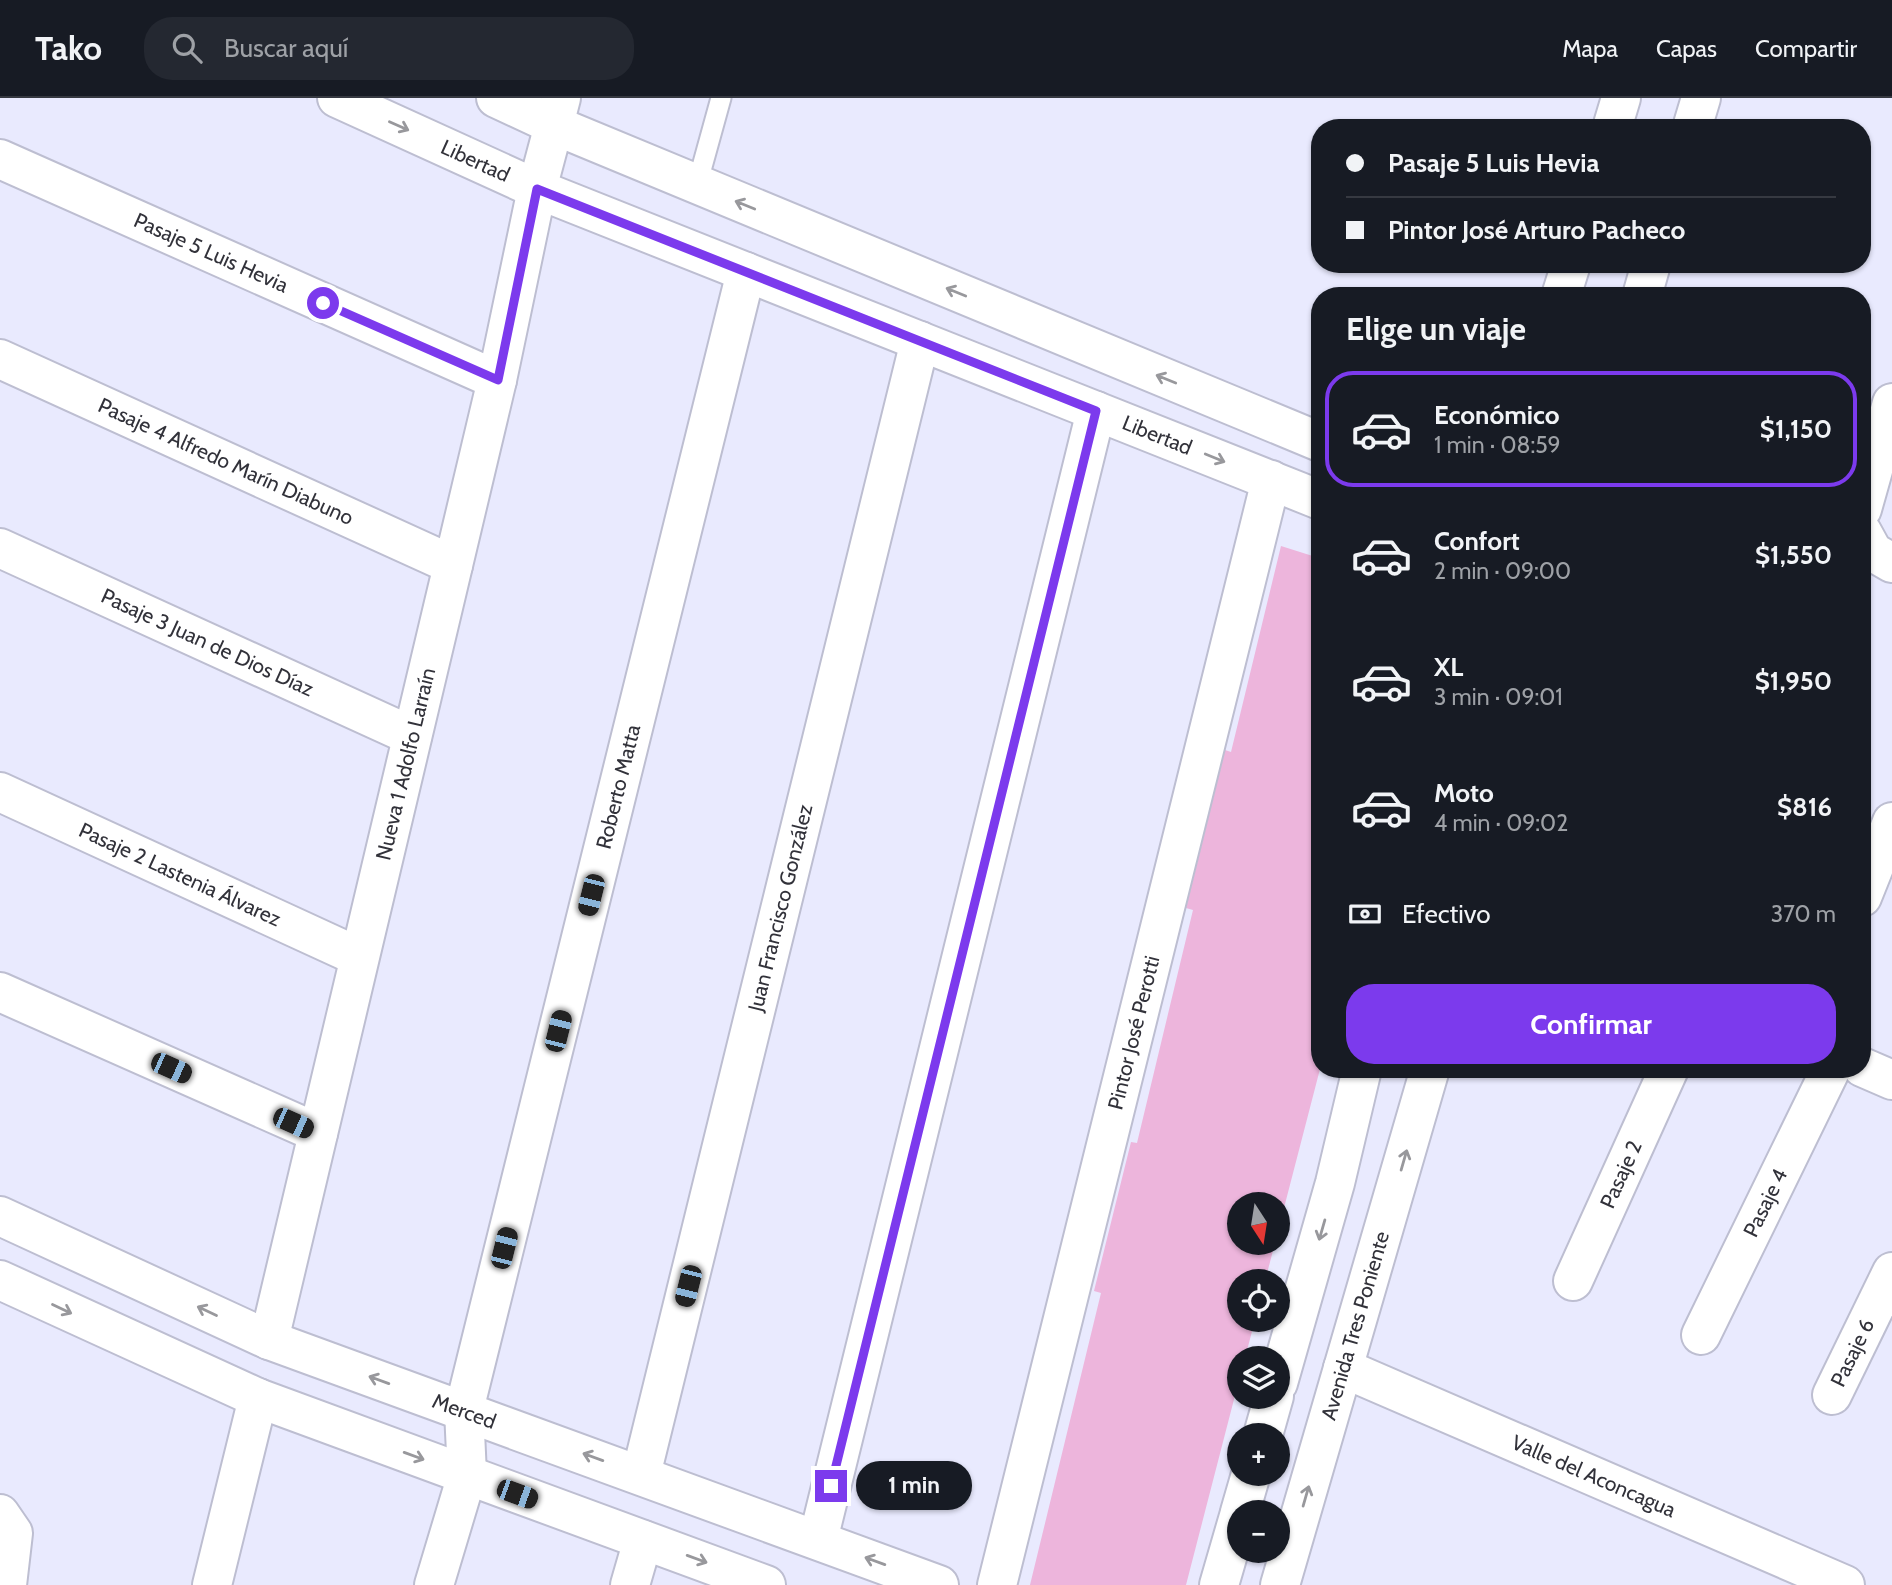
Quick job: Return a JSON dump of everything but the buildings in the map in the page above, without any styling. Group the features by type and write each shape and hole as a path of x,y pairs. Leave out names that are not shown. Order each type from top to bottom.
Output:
{"street":[{"name":"Libertad","path":"337,98 537,189 1311,496"},
{"path":"496,98 558,112 697,185 1311,438"},
{"path":"1615,119 1621,98"},
{"path":"1695,119 1701,98"},
{"name":"Nueva 1 Adolfo Larraín","path":"269,1340 498,380 537,189 558,112"},
{"name":"Pasaje 5 Luis Hevia","path":"0,159 498,380"},
{"name":"Roberto Matta","path":"435,1585 467,1475 464,1410 746,272"},
{"name":"Juan Francisco González","path":"641,1475 920,341"},
{"name":"Pasaje 4 Alfredo Marín Diabuno","path":"0,359 453,565"},
{"path":"1871,530 1892,403"},
{"path":"818,1540 1096,411"},
{"name":"Pintor José Perotti","path":"997,1585 1271,480"},
{"name":"Pasaje 3 Juan de Dios Díaz","path":"0,548 412,736"},
{"name":"Pasaje 2 Lastenia Álvarez","path":"0,792 359,957"},
{"path":"1871,874 1892,822"},
{"path":"0,992 318,1133"},
{"path":"1871,1071 1892,1080"},
{"path":"1289,1346 1335,1183 1360,1078"},
{"name":"Avenida Tres Poniente","path":"1280,1585 1427,1078"},
{"name":"Pasaje 2","path":"1573,1281 1665,1078"},
{"name":"Pasaje 4","path":"1701,1335 1826,1078"},
{"path":"1335,1183 1393,1198"},
{"name":"Merced","path":"0,1216 269,1340 939,1585"},
{"name":"Pasaje 6","path":"1832,1395 1892,1272"},
{"path":"0,1280 258,1398 766,1585"},
{"name":"Valle del Aconcagua","path":"1343,1368 1845,1585"},
{"path":"212,1585 258,1398"},
{"path":"4,1518 12,1545 7,1585"},
{"path":"630,1585 643,1540"},
{"path":"1219,1585 1227,1558"}],"lane":[{"path":"697,185 721,98"}],"shaded area":[{"path":"1281,546 1311,555 1311,1078 1318,1078 1288,1192 1227,1192 1227,1255 1272,1255 1268,1269 1227,1269 1227,1332 1252,1332 1248,1346 1227,1346 1227,1409 1232,1409 1186,1585 1030,1585 1101,1293 1094,1291 1131,1142 1137,1143 1193,910 1186,908 1225,750 1231,752"}],"route":[{"path":"323,303 498,380 537,189 1096,411 831,1486"}]}
